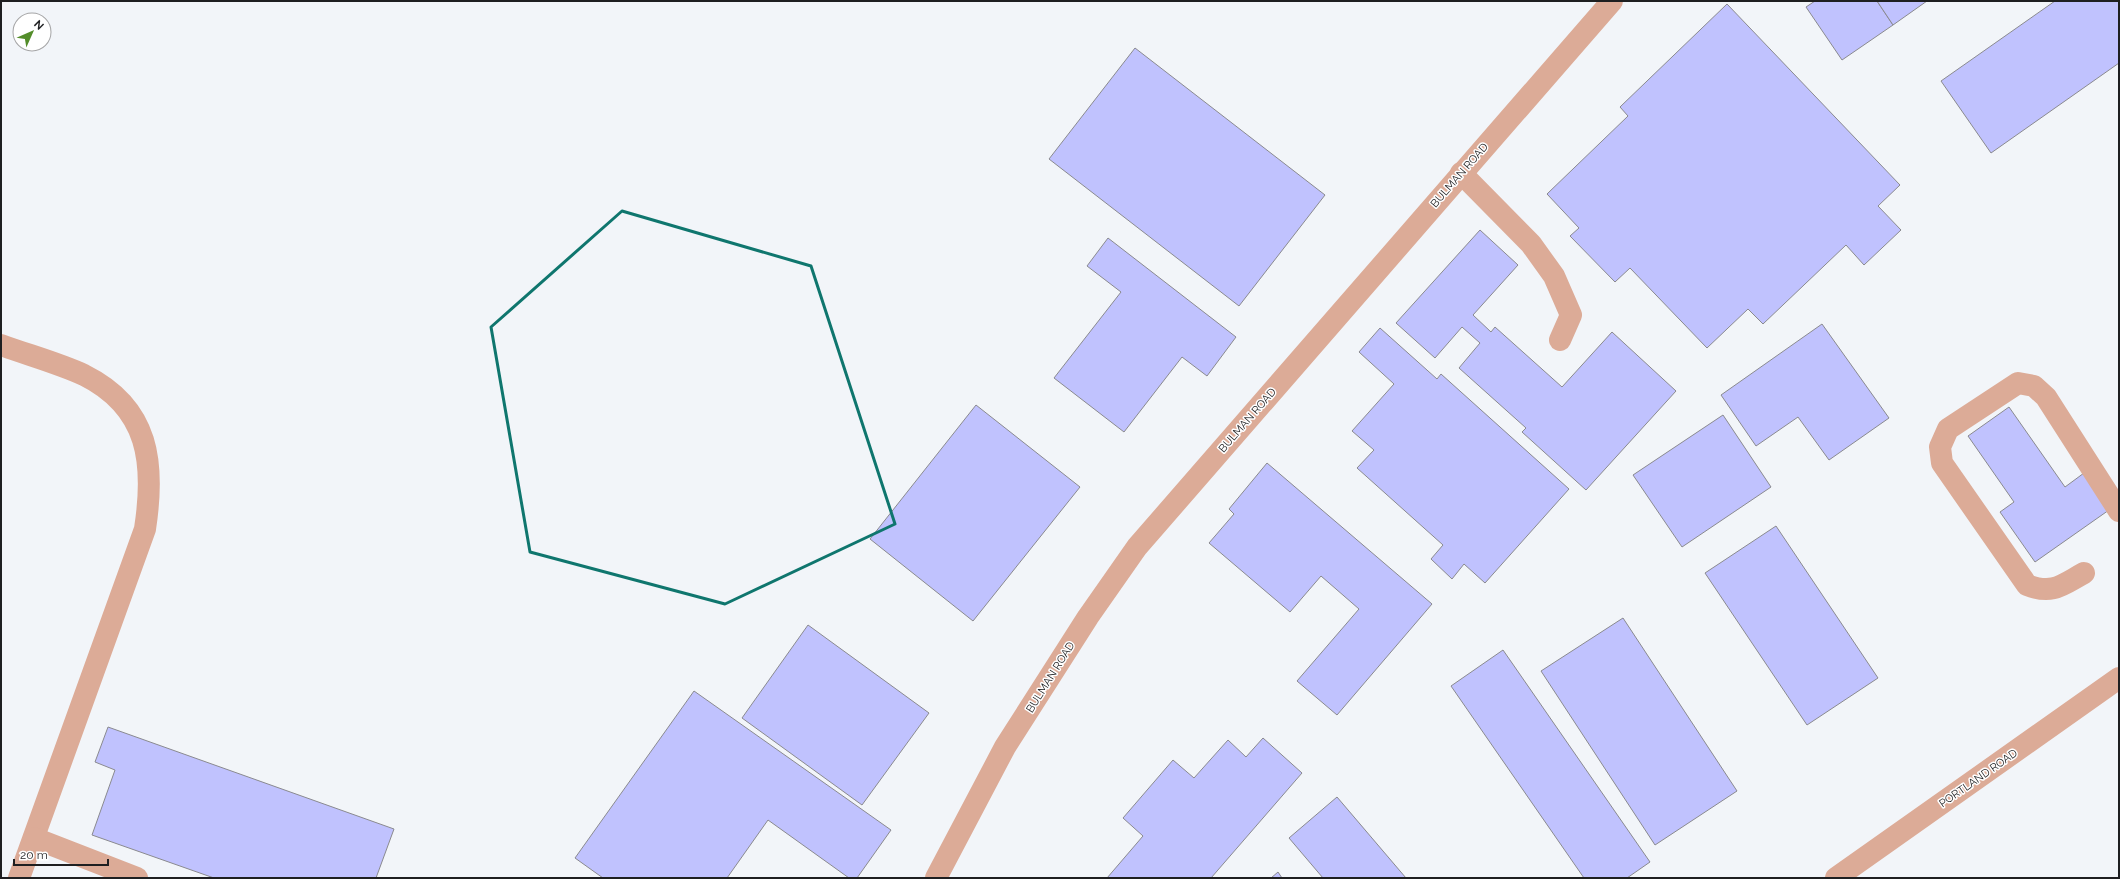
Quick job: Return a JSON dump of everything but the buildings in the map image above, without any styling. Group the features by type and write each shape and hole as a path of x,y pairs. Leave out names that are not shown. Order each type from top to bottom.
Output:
{"lane":[{"name":"BULMAN ROAD","path":"936,878 1005,747 1088,617 1137,547 1612,1"},
{"path":"1461,173 1531,244 1554,276 1571,314 1560,340"},
{"path":"1,345 85,376 119,399 142,433 149,466 150,496 145,529 19,878"},
{"path":"2084,572 2058,588 2041,591 2027,585 1942,463 1940,447 1948,429 2018,383 2034,386 2046,397 2119,511"},
{"name":"PORTLAND ROAD","path":"1836,878 2119,678"},
{"path":"34,838 137,878"}],"highlighted area":[{"path":"622,211 811,266 895,524 725,604 530,552 491,327"}]}
